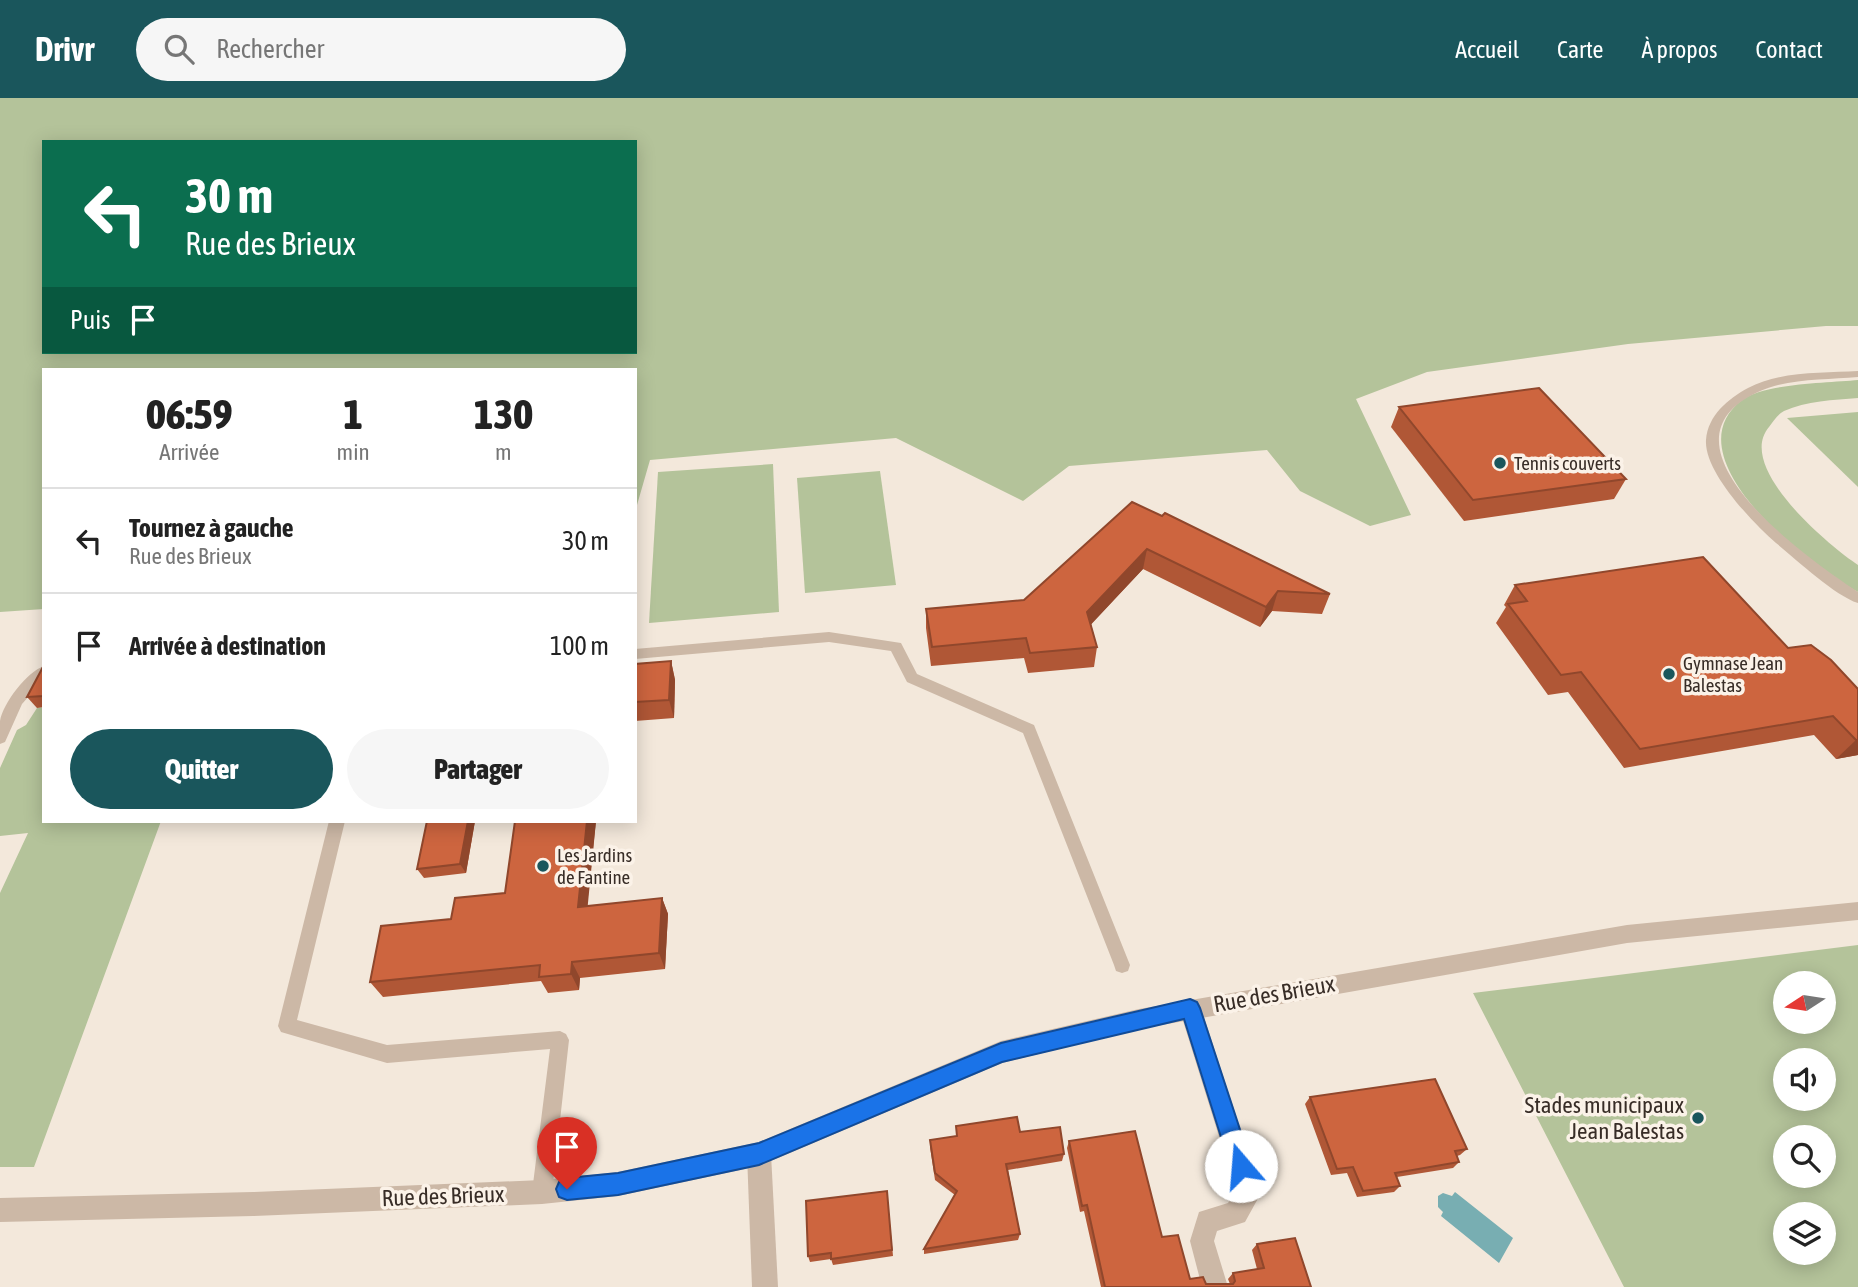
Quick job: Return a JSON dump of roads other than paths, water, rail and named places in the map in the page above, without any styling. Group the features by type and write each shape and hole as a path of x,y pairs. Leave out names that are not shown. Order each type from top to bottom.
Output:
{"street":[{"name":"Rue des Brieux","path":"0,1210 253,1204 542,1192 618,1184 759,1154 1001,1052 1190,1008 1627,934 1858,911"},
{"path":"1190,1008 1249,1193 1236,1213 1208,1221 1202,1241 1215,1287"},
{"path":"759,1154 765,1287"}],"lane":[{"path":"1858,374 1792,380 1751,390 1731,403 1717,418 1712,437 1715,460 1742,503 1766,529 1814,570 1858,598"},
{"path":"637,654 829,636 896,648 912,678 1029,729 1122,965"},
{"path":"0,738 12,707 34,677 42,672"},
{"path":"337,823 287,1026 387,1054 560,1040 542,1192"}],"water":[{"path":"1455,1192 1513,1238 1499,1263 1441,1216 1443,1212 1438,1207 1438,1196 1443,1193 1452,1196"}],"place":[{"name":"Tennis couverts","path":"1500,463"},
{"name":"Gymnase Jean Balestas","path":"1669,674"},
{"name":"Les Jardins de Fantine","path":"543,866"},
{"name":"Stades municipaux Jean Balestas","path":"1698,1118"}]}
